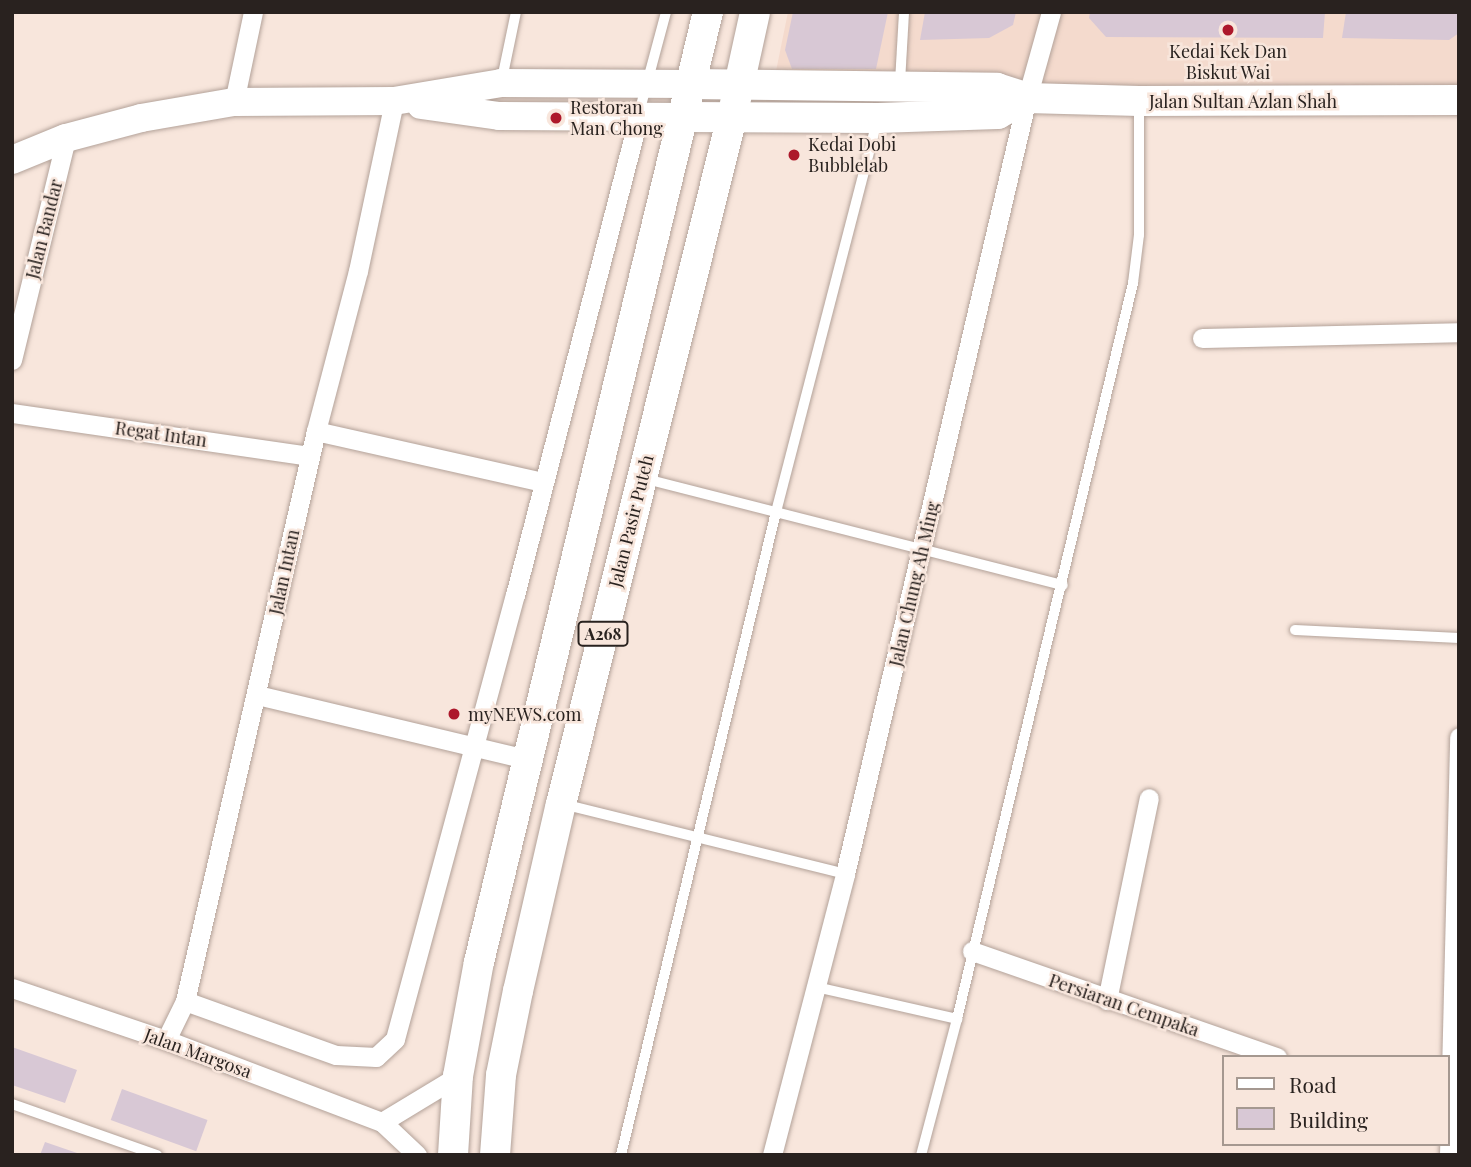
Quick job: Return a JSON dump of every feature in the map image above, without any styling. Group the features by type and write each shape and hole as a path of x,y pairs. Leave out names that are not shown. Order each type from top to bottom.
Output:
{"main road":[{"name":"A268","path":"453,1155 458,1076 479,962 708,12"},
{"name":"Jalan Pasir Puteh","path":"495,1155 501,1075 561,804 732,117 755,12"},
{"name":"Jalan Sultan Azlan Shah","path":"394,101 501,83 998,88 1027,97 1139,101 1459,100"},
{"path":"12,160 66,138 141,117 234,102 394,101 499,116 878,118 998,114 1027,97"}],"street":[{"path":"234,102 253,12"},
{"name":"Jalan Chung Ah Ming","path":"772,1155 845,874 1027,97 1051,12"},
{"name":"Jalan Intan","path":"166,1040 185,1001 310,456 358,271 394,101"},
{"path":"185,1001 336,1055 376,1057 395,1039 474,749 639,117"},
{"name":"Jalan Bandar","path":"12,360 66,138"},
{"path":"1459,326 1459,343"},
{"path":"1202,338 1459,332"},
{"name":"Regat Intan","path":"12,413 310,456"},
{"path":"316,431 542,482"},
{"path":"257,695 528,760"},
{"path":"1450,1055 1456,924 1459,737"},
{"path":"1107,1000 1149,798"},
{"name":"Persiaran Cempaka","path":"972,951 1271,1055"},
{"name":"Jalan Margosa","path":"12,988 166,1040 382,1122"},
{"path":"417,1155 382,1122 458,1076"}],"lane":[{"path":"501,83 516,12"},
{"path":"639,117 666,12"},
{"path":"900,86 904,12"},
{"path":"921,1155 1063,585 1136,265 1139,235 1139,101"},
{"path":"621,1155 776,512 878,118"},
{"path":"642,478 1063,585"},
{"path":"1295,630 1459,638"},
{"path":"561,804 845,874"},
{"path":"816,986 957,1019"},
{"path":"12,1104 157,1155"}],"shaded area":[{"path":"788,12 1459,12 1459,99 773,86"}],"building":[{"path":"793,12 888,12 876,69 792,69 785,50"},
{"path":"925,12 1016,12 1013,25 989,38 920,40"},
{"path":"1090,12 1325,12 1323,38 1106,37 1089,18"},
{"path":"1346,12 1459,12 1459,33 1449,40 1342,38"},
{"path":"12,1047 77,1070 65,1103 12,1085"},
{"path":"122,1089 208,1120 196,1151 111,1120"},
{"path":"45,1142 80,1154 80,1155 40,1155"}],"place":[{"name":"Kedai Kek Dan Biskut Wai","path":"1228,30"},
{"name":"Restoran Man Chong","path":"556,118"},
{"name":"Kedai Dobi Bubblelab","path":"794,155"},
{"name":"myNEWS.com","path":"454,714"}]}
